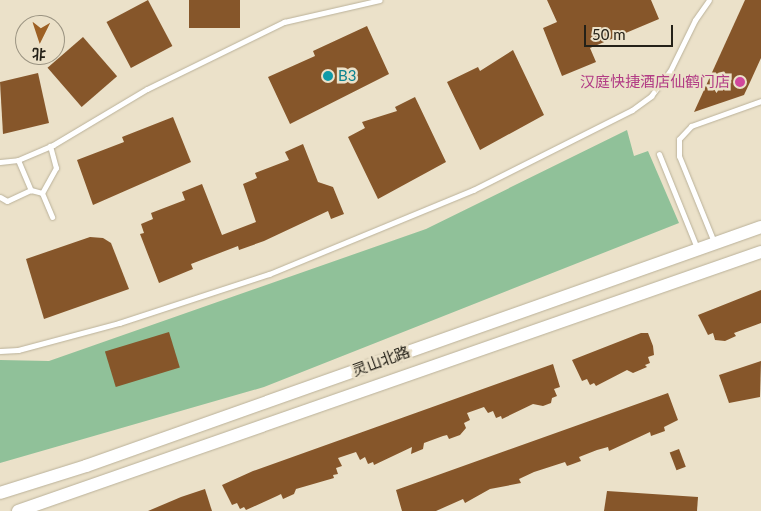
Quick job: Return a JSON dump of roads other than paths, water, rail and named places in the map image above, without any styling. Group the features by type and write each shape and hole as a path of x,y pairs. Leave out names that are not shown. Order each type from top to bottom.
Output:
{"street":[{"name":"灵山北路","path":"0,493 86,466 761,227"},
{"name":"灵山北路","path":"18,511 761,252"}],"lane":[{"path":"0,162 18,160 50,146 147,89 284,22 380,0"},
{"path":"0,351 18,350 119,323 270,274 473,190 632,110 651,96 670,71 695,20 709,0"},
{"path":"714,243 679,156 679,139 691,126 761,101"},
{"path":"42,193 56,168 50,146"},
{"path":"659,154 697,249"},
{"path":"18,160 31,190"},
{"path":"0,197 6,201 31,190 42,193"},
{"path":"42,193 52,217"}],"place":[{"name":"B3","path":"328,76"},
{"name":"汉庭快捷酒店仙鹤门店","path":"740,82"}]}
